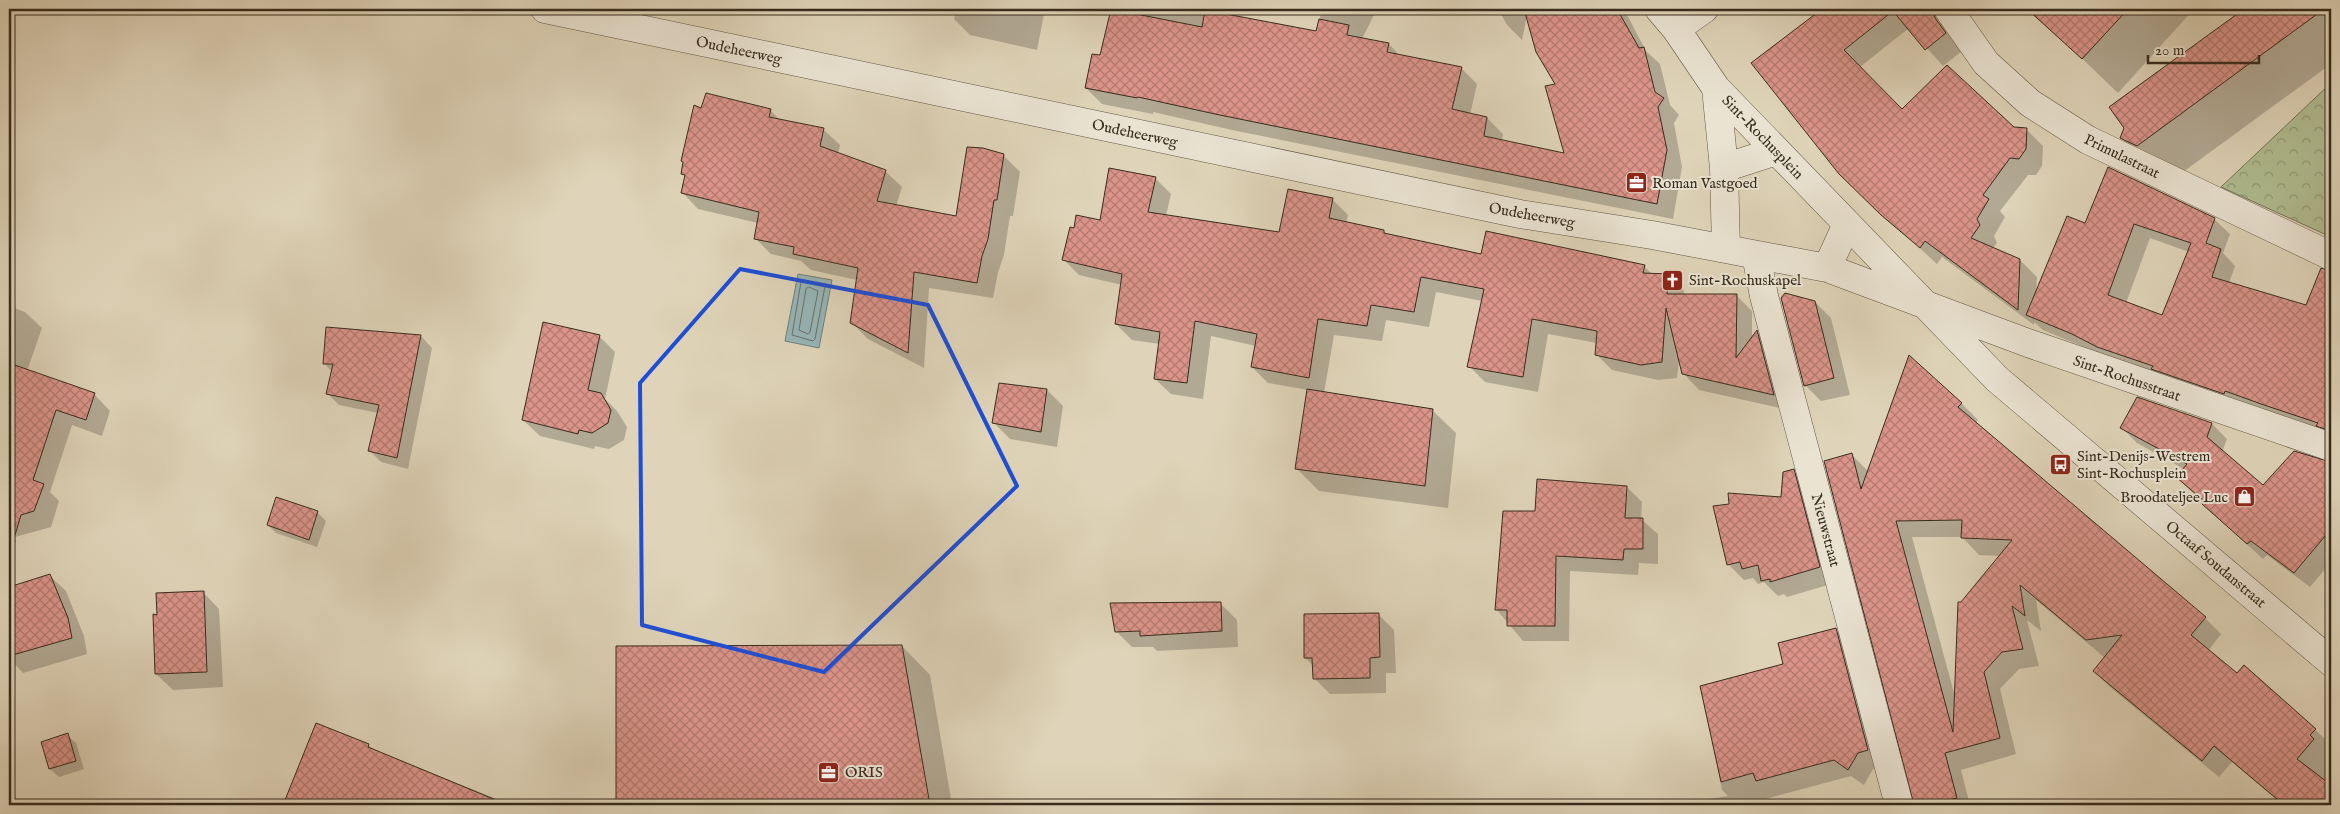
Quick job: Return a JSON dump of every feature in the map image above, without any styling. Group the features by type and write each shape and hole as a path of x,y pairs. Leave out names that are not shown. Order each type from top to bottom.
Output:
{"street":[{"name":"Oudeheerweg","path":"545,9 1520,214 1726,249"},
{"path":"1659,9 1676,29 1716,88"},
{"path":"1676,29 1704,9"},
{"name":"Primulastraat","path":"1948,9 1986,63 2030,103 2088,140 2331,256"},
{"name":"Sint-Rochusplein","path":"1716,88 1724,168 1726,249"},
{"name":"Sint-Rochusplein","path":"1716,88 1925,304"},
{"name":"Sint-Rochusplein","path":"1724,168 1776,151"},
{"path":"1827,268 1847,224"},
{"path":"1726,249 1827,268 1925,304"},
{"name":"Nieuwstraat","path":"1756,255 1769,316 1899,805"},
{"name":"Sint-Rochusstraat","path":"1925,304 2028,344 2331,447"},
{"name":"Octaaf Soudanstraat","path":"1925,304 1997,379 2331,662"}],"highlighted area":[{"path":"740,269 928,305 1017,486 824,672 642,625 640,383"}],"green space":[{"path":"2331,83 2331,237 2221,187"}],"water":[{"path":"798,274 832,280 819,348 785,341"}],"building":[{"path":"1111,9 1202,27 1205,10 1316,31 1319,19 1349,25 1347,35 1389,43 1387,52 1462,67 1452,109 1487,117 1484,136 1564,153 1545,86 1555,84 1536,52 1524,9 1617,9 1639,48 1644,47 1655,92 1664,98 1658,107 1667,150 1657,204 1138,97 1085,88 1092,54 1100,55"},
{"path":"1822,9 1933,9 1935,18 1946,33 1925,50 1893,11 1844,50 1902,109 1947,65 2014,127 2027,128 2026,149 2019,159 2010,158 1983,195 1989,199 1977,219 1980,225 1971,238 2020,259 2018,310 1925,241 1920,248 1881,215 1839,174 1751,63"},
{"path":"2027,9 2128,9 2082,59"},
{"path":"2244,9 2324,9 2137,146 2120,138 2124,128 2109,107"},
{"path":"706,93 771,109 769,117 824,128 820,146 886,170 877,201 956,216 967,147 983,148 1004,154 997,200 994,200 988,239 982,256 977,283 914,272 908,353 850,323 858,268 793,254 794,247 754,239 759,212 681,193 685,175 681,174 683,162 681,161 694,105 701,108"},
{"path":"2108,167 2215,218 2206,243 2221,249 2212,277 2306,305 2321,268 2331,271 2331,431 2316,426 2318,423 2225,391 2224,394 2151,369 2153,366 2097,347 2072,334 2026,315 2067,216 2085,223","holes":["2134,224 2191,243 2162,315 2108,295"]},
{"path":"1109,168 1156,177 1148,212 1279,232 1288,189 1333,198 1329,218 1384,230 1384,233 1481,254 1486,231 1645,265 1643,273 1669,274 1667,294 1737,294 1736,358 1757,330 1774,395 1682,374 1666,308 1662,362 1641,365 1595,355 1597,331 1532,319 1523,377 1467,367 1484,289 1421,277 1414,312 1371,305 1367,326 1318,319 1309,378 1251,367 1257,334 1195,321 1187,383 1154,379 1160,332 1115,324 1122,274 1062,260 1070,227 1074,228 1076,215 1100,220"},
{"path":"1785,293 1815,301 1834,378 1804,386 1781,298"},
{"path":"543,322 600,335 588,390 601,393 611,410 608,423 592,433 579,430 578,434 522,420"},
{"path":"326,327 421,335 397,458 368,451 379,405 326,394 333,364 323,364"},
{"path":"1909,355 1962,403 1958,407 2206,617 2191,635 2237,673 2244,665 2316,729 2310,735 2314,739 2297,759 2331,785 2331,805 2284,805 2214,746 2202,761 2093,671 2122,635 2086,640 2020,585 2025,616 2012,606 2023,649 2002,652 1984,672 2000,738 1945,753 1957,798 1928,805 1914,805 1824,461 1852,453 1861,489","holes":["1962,520 1961,538 2012,540 1961,602 1958,602 1953,732 1896,521"]},
{"path":"9,363 95,393 86,420 56,410 33,480 44,484 34,511 21,515 15,535 9,534"},
{"path":"999,383 1047,389 1041,432 992,423"},
{"path":"1307,389 1433,409 1425,486 1295,469"},
{"path":"2137,397 2212,423 2207,437 2263,485 2294,451 2331,462 2331,529 2294,573 2251,541 2247,544 2202,504 2204,501 2176,477 2187,464 2120,428"},
{"path":"1794,469 1820,567 1770,582 1770,579 1761,581 1758,565 1742,569 1740,562 1727,565 1713,506 1729,504 1728,493 1781,497 1783,472"},
{"path":"1537,479 1627,486 1625,518 1643,518 1643,549 1624,549 1623,560 1556,556 1555,626 1507,626 1507,610 1495,610 1503,511 1535,511"},
{"path":"276,497 318,511 309,540 267,525"},
{"path":"50,574 68,618 72,638 9,656 9,587"},
{"path":"204,591 207,672 155,674 153,614 157,615 156,593"},
{"path":"1221,602 1222,631 1140,636 1140,631 1115,632 1110,603"},
{"path":"1379,613 1380,657 1370,658 1370,678 1313,679 1312,658 1304,658 1304,614"},
{"path":"1836,628 1868,750 1858,753 1848,770 1834,760 1756,781 1753,773 1721,782 1700,686 1783,664 1778,643"},
{"path":"902,645 930,805 616,805 616,646"},
{"path":"316,723 369,744 368,747 508,805 283,805"},
{"path":"68,733 76,761 49,769 41,742"}],"place":[{"name":"Roman Vastgoed","path":"1636,183"},
{"name":"Sint-Rochuskapel","path":"1673,280"},
{"name":"Sint-Denijs-Westrem Sint-Rochusplein","path":"2061,465"},
{"name":"Broodateljee Luc","path":"2244,497"},
{"name":"ORIS","path":"829,772"}]}
